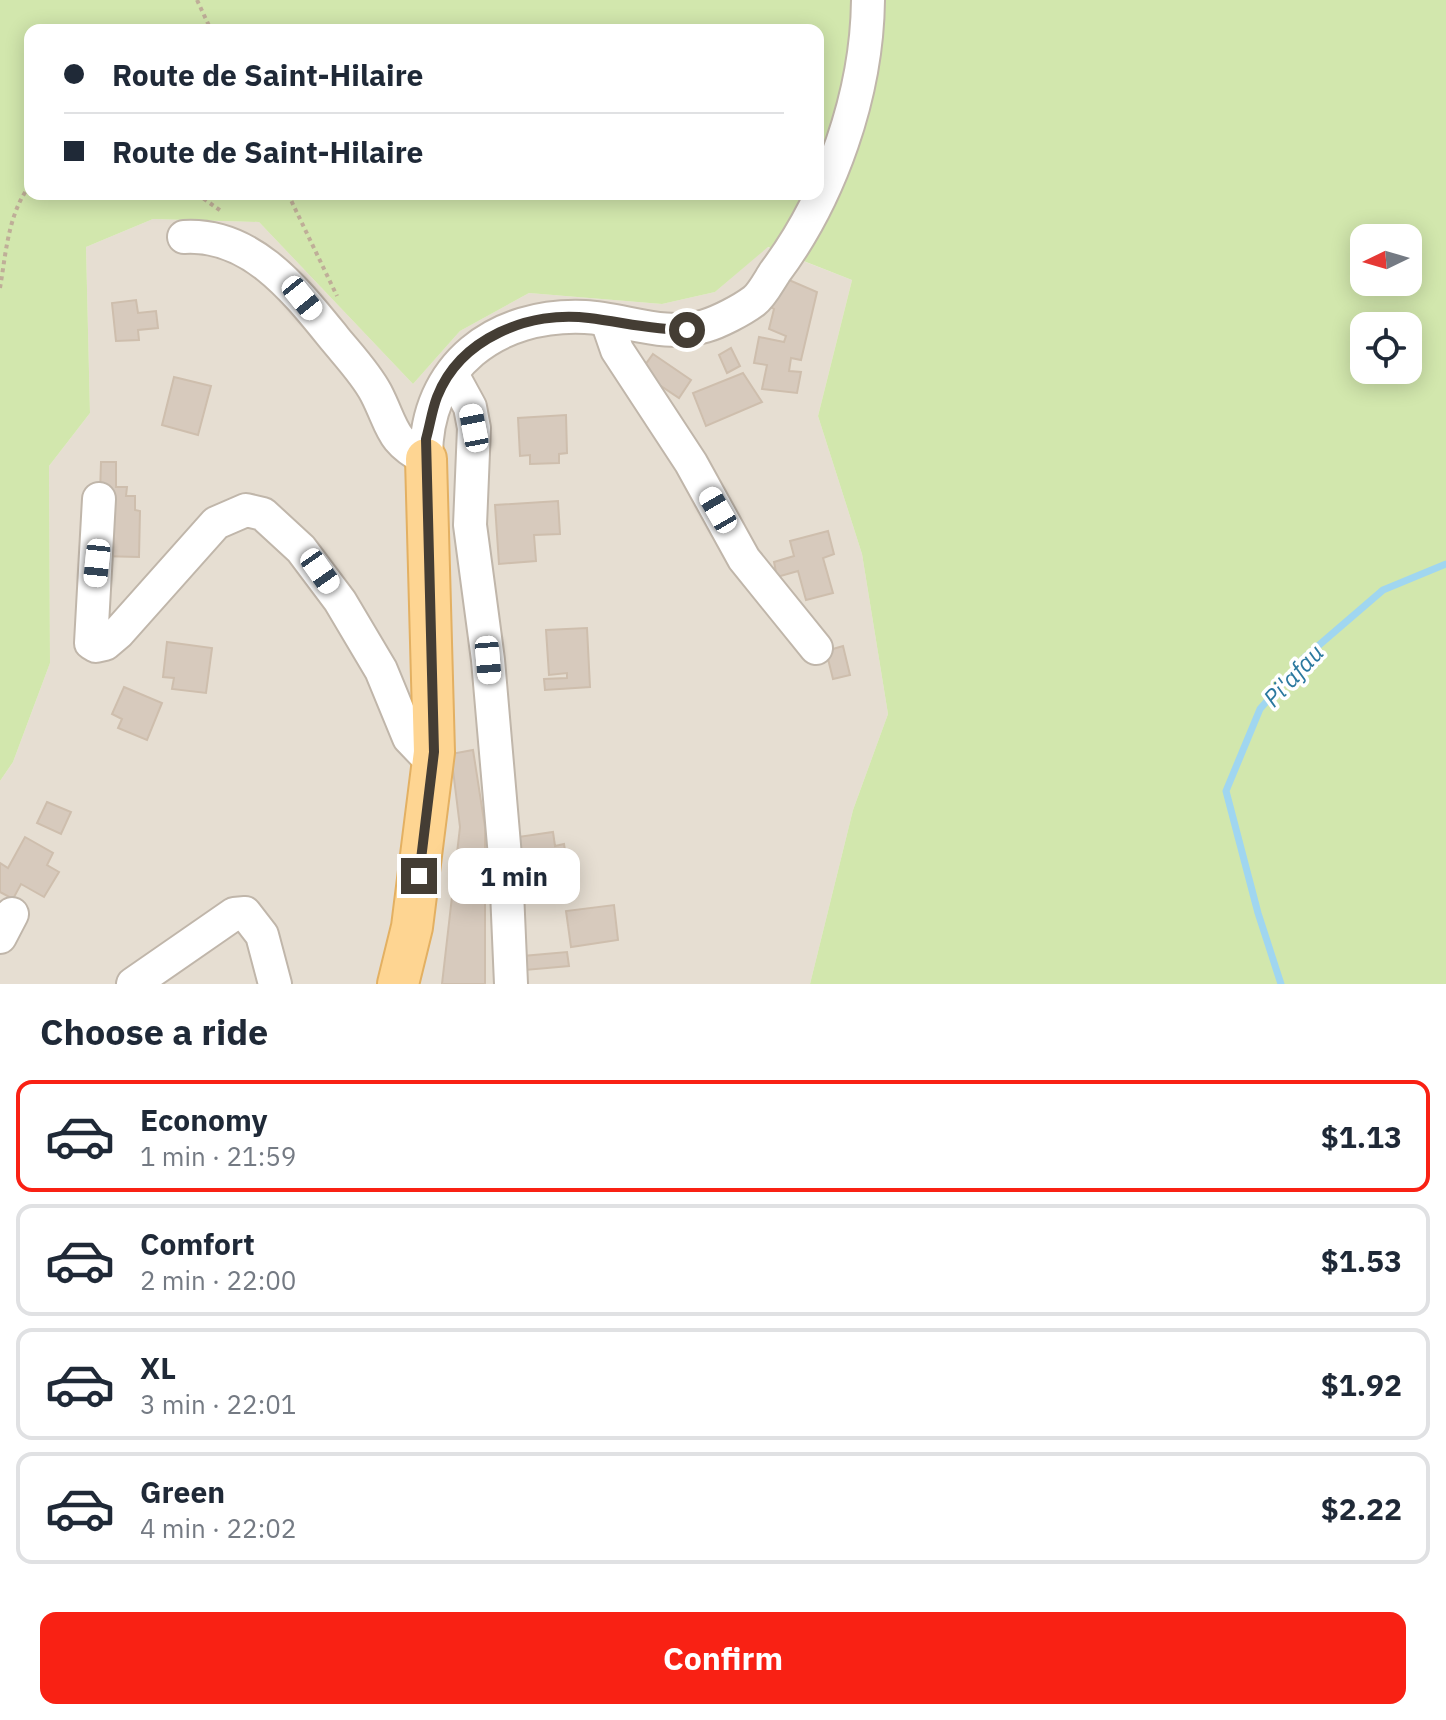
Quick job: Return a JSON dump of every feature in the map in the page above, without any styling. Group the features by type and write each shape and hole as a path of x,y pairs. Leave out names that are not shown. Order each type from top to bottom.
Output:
{"main road":[{"path":"398,984 412,927 433,763 434,655 426,459"}],"street":[{"path":"824,182 837,155 858,89 868,29 868,0"},
{"path":"184,237 220,239 261,260 302,298 354,361 376,392 390,429 405,448 426,459 426,439 438,395 462,360 499,331 541,317 687,330 708,326 754,301 788,255 815,200"},
{"path":"607,321 617,350 691,463 744,559 816,648"},
{"path":"452,374 470,407 474,428 470,525 488,660 506,868 511,984"},
{"path":"99,499 91,643 96,646 105,644 118,633 216,523 246,510 263,514 301,549 326,581 381,670 409,738 433,763"},
{"path":"133,984 234,914 245,913 262,935 275,984"}],"path":[{"path":"197,0 208,24"},
{"path":"0,288 10,231 24,193"},
{"path":"291,200 340,303"}],"shaded area":[{"path":"153,219 259,222 413,384 460,331 529,293 662,304 715,292 767,247 852,280 818,416 862,554 888,714 853,810 810,984 0,984 0,781 13,762 50,663 49,466 90,413 86,247"}],"green space":[{"path":"0,0 1446,0 1446,984 810,984 853,810 888,714 862,554 818,416 852,280 768,247 715,292 662,304 529,293 460,331 413,384 259,222 153,219 86,247 90,413 49,466 50,663 13,762 0,781"}],"building":[{"path":"782,277 817,292 801,360 791,358 789,371 801,372 797,393 762,389 767,365 754,363 759,337 784,342 786,336 769,329 774,309 769,306"},
{"path":"136,300 138,313 156,311 158,328 138,330 139,340 116,341 112,303"},
{"path":"731,348 740,366 727,373 719,355"},
{"path":"653,354 691,380 679,398 640,372"},
{"path":"743,373 762,402 706,426 693,393"},
{"path":"174,377 211,386 198,435 162,425"},
{"path":"566,415 567,453 559,454 559,463 530,464 530,455 520,456 518,418"},
{"path":"101,462 116,462 116,487 127,487 126,496 135,496 135,510 140,511 139,557 98,556"},
{"path":"558,501 560,534 534,535 536,561 499,564 495,505"},
{"path":"828,531 834,554 823,558 833,593 806,600 798,571 777,577 774,562 794,556 790,541"},
{"path":"587,628 590,687 545,690 544,679 567,678 567,673 549,675 546,630"},
{"path":"167,642 212,648 206,693 172,689 174,678 163,677"},
{"path":"843,646 850,675 833,679 826,651"},
{"path":"124,687 162,703 147,740 118,728 122,719 112,714"},
{"path":"473,750 485,827 485,984 442,984 460,827 451,754"},
{"path":"47,802 71,812 61,834 37,823"},
{"path":"553,832 555,846 564,844 568,870 555,872 554,893 532,896 531,888 525,888 518,837"},
{"path":"25,837 53,853 47,865 59,872 44,897 21,884 13,899 0,892 0,863 8,868"},
{"path":"614,905 618,940 571,947 566,911"},
{"path":"567,952 569,966 525,970 523,956"}],"waterway":[{"name":"Pi'afau","path":"1281,984 1258,913 1226,791 1260,709 1304,658 1383,590 1446,564"}],"route":[{"path":"419,876 434,752 434,655 428,558 426,439 438,395 462,360 499,331 541,317 588,317 663,330 687,330"}]}
